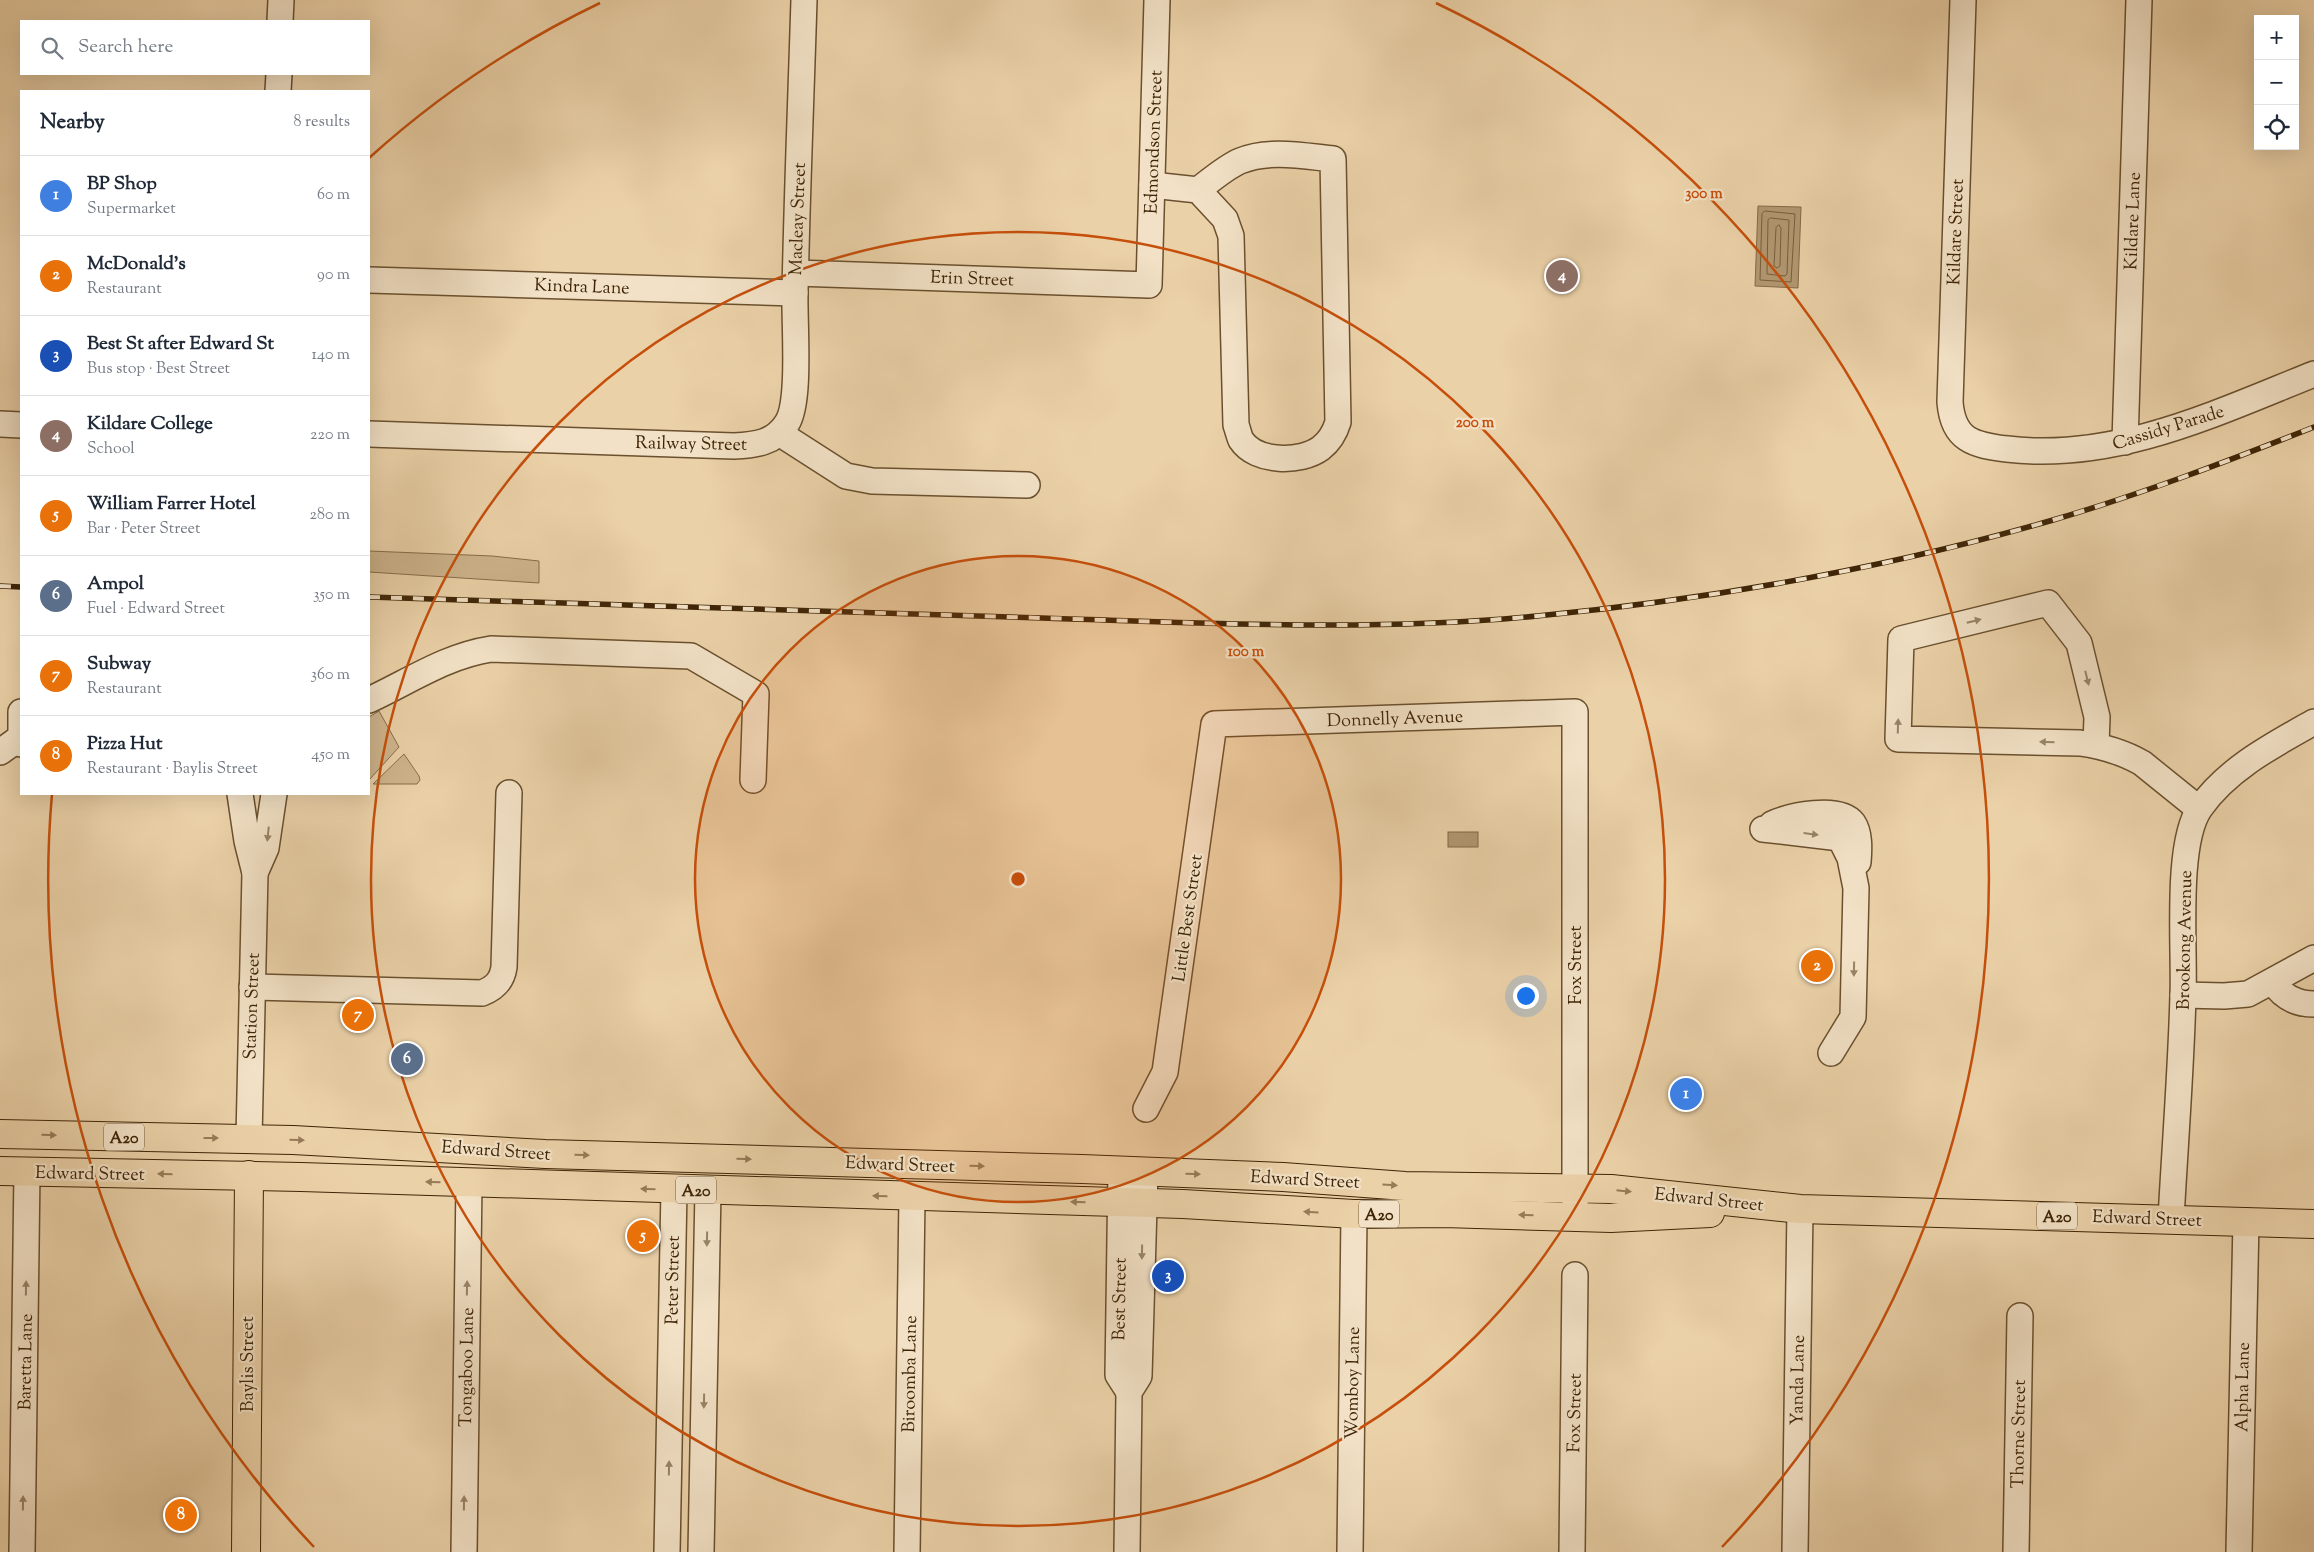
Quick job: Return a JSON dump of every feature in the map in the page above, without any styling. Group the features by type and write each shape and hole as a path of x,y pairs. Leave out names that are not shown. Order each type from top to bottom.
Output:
{"main road":[{"name":"Edward Street","path":"0,1134 249,1138 386,1143 545,1154 1283,1177 1405,1186 1611,1189 1800,1208 2314,1224"},
{"name":"Baylis Street","path":"246,1552 249,1138"},
{"name":"Edward Street","path":"0,1171 249,1175 674,1190 1132,1203 1354,1214 1444,1213 1620,1218 1800,1208"}],"street":[{"path":"280,20 281,0"},
{"name":"Macleay Street","path":"779,433 788,422 793,407 804,0"},
{"name":"Edmondson Street","path":"1149,285 1157,0"},
{"name":"Kildare Street","path":"1963,0 1950,402 1951,419 1958,431 1970,441 1986,446"},
{"name":"Kildare Lane","path":"2125,442 2139,0"},
{"path":"278,75 278,90"},
{"path":"1152,185 1198,190 1240,161 1261,156 1292,155 1333,159 1338,422 1331,438 1322,448 1312,453 1292,458 1264,456 1251,450 1241,440 1236,425 1231,236 1225,219 1198,190"},
{"name":"Kindra Lane","path":"370,280 795,283"},
{"name":"Erin Street","path":"795,283 1149,285"},
{"name":"Cassidy Parade","path":"1986,446 2018,450 2058,451 2102,447 2125,442 2188,424 2314,374"},
{"path":"0,424 20,425"},
{"path":"779,433 846,476 872,480 1027,485"},
{"name":"Railway Street","path":"370,434 734,446 767,442 779,433"},
{"path":"2096,746 2097,717 2079,643 2048,603 1900,639 1898,738 2080,743 2096,746 2133,758 2142,763 2199,809"},
{"path":"370,699 440,663 491,649 691,656 756,694 753,780"},
{"name":"Donnelly Avenue","path":"1214,724 1575,712"},
{"name":"Fox Street","path":"1575,712 1575,1217"},
{"name":"Brookong Avenue","path":"2170,1219 2183,995 2184,872 2188,841 2199,809 2220,784 2248,762 2314,722"},
{"name":"Little Best Street","path":"1146,1109 1165,1072 1214,724"},
{"path":"0,752 20,741"},
{"path":"252,987 482,993 491,990 499,983 504,967 509,793"},
{"path":"240,795 247,841 255,873"},
{"path":"255,873 266,848 274,795"},
{"path":"1763,828 1840,838 1850,858 1856,888 1853,1017 1831,1053"},
{"name":"Station Street","path":"249,1138 255,873"},
{"path":"2183,995 2224,996 2248,994 2314,958"},
{"path":"2273,982 2281,994 2305,1004 2314,1004"},
{"name":"Baretta Lane","path":"22,1552 27,1171"},
{"name":"Best Street","path":"1127,1552 1129,1392 1139,1376 1132,1203 1133,1172"},
{"name":"Tongaboo Lane","path":"464,1552 469,1183"},
{"name":"Peter Street","path":"667,1552 674,1190"},
{"name":"Peter Street","path":"701,1552 708,1190"},
{"name":"Biroomba Lane","path":"907,1552 912,1197"},
{"name":"Yanda Lane","path":"1795,1552 1800,1208"},
{"name":"Womboy Lane","path":"1350,1552 1354,1214"},
{"name":"Alpha Lane","path":"2239,1552 2246,1221"},
{"name":"Fox Street","path":"1572,1552 1575,1275"},
{"name":"Thorne Street","path":"2016,1552 2020,1316"},
{"path":"671,1370 705,1371"},
{"path":"668,1494 702,1495"}],"shaded area":[{"path":"370,551 492,556 539,561 539,583 370,572"},
{"path":"379,711 399,747 370,779 370,716"},
{"path":"404,754 419,776 420,780 417,784 373,784"}],"water":[{"path":"1758,206 1801,207 1798,288 1755,286"},
{"path":"1448,832 1478,832 1478,847 1448,847"}],"railway":[{"path":"370,597 1290,625 1414,624 1537,616 1668,601 1733,591 1798,580 1926,553 2053,520 2119,499 2217,465 2314,427"},
{"path":"0,586 20,587"}],"place":[{"name":"Kildare College","path":"1562,276"},
{"name":"McDonald's","path":"1817,966"},
{"name":"Subway","path":"358,1015"},
{"name":"Ampol","path":"407,1059"},
{"name":"BP Shop","path":"1686,1094"},
{"name":"William Farrer Hotel","path":"643,1236"},
{"name":"Best St after Edward St","path":"1168,1276"},
{"name":"Pizza Hut","path":"181,1515"}]}
